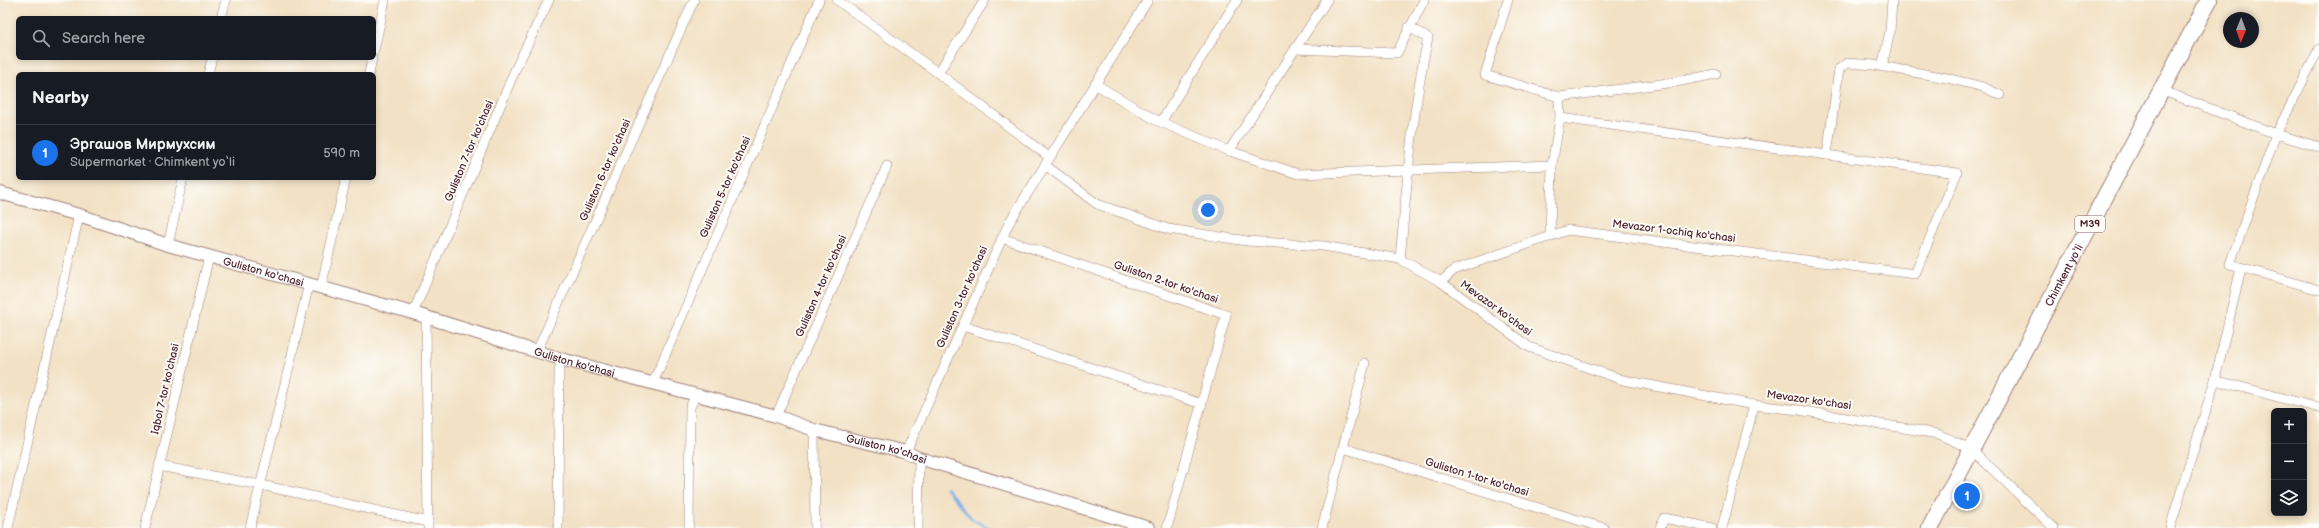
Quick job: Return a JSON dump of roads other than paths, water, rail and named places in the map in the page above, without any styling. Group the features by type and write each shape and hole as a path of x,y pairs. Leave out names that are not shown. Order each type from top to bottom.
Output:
{"highway":[{"name":"Chimkent yo‘li","path":"1930,528 2209,0"}],"main road":[{"name":"Guliston ko'chasi","path":"0,193 79,215 168,245 413,313 561,359 776,416 814,430 906,452 919,458 1149,528"}],"street":[{"path":"222,16 226,0"},
{"path":"376,41 385,0"},
{"name":"Guliston 7-tor ko'chasi","path":"413,313 516,68 549,0"},
{"name":"Guliston 6-tor ko'chasi","path":"537,351 694,0"},
{"name":"Guliston 5-tor ko'chasi","path":"653,383 819,0"},
{"name":"Mevazor ko'chasi","path":"837,0 938,73 1047,161 1097,204 1168,229 1247,241 1323,246 1400,259 1441,282 1529,347 1624,380 1754,405 1798,410 1938,434 1972,449"},
{"path":"938,73 986,0"},
{"name":"Guliston 3-tor ko'chasi","path":"906,452 1002,238 1047,161 1148,0"},
{"path":"1161,122 1237,0"},
{"path":"1229,151 1327,0"},
{"path":"1295,49 1397,53 1409,26 1424,0"},
{"path":"1508,0 1485,75 1560,97 1676,82 1716,74"},
{"path":"1882,67 1890,31 1892,0"},
{"path":"1400,259 1418,83 1428,38 1409,26"},
{"path":"2319,49 2276,134 2230,264 2319,290"},
{"path":"208,72 212,60"},
{"path":"369,72 372,60"},
{"path":"1560,118 1827,155 1839,69 1848,64 1882,67 1948,78 1983,87 2000,95"},
{"path":"1096,84 1161,122 1229,151 1298,174 1409,172 1552,165"},
{"path":"2161,90 2276,134 2319,147"},
{"path":"1550,237 1552,165 1560,118 1560,97"},
{"name":"Mevazor 1-ochiq ko'chasi","path":"1441,282 1454,270 1568,230 1915,274 1957,173 1827,155"},
{"name":"Guliston 4-tor ko'chasi","path":"776,416 887,166"},
{"path":"168,245 183,180"},
{"path":"321,288 346,180"},
{"path":"8,528 79,215"},
{"name":"Guliston 2-tor ko'chasi","path":"1002,238 1226,315 1167,528"},
{"name":"Iqbol 7-tor ko'chasi","path":"145,528 209,256"},
{"path":"2170,528 2215,380 2241,268"},
{"path":"250,528 309,284"},
{"path":"159,466 261,485 428,525 426,318"},
{"path":"963,326 1202,404"},
{"path":"558,528 559,372 561,359"},
{"path":"1322,528 1365,363"},
{"path":"2215,380 2319,408"},
{"path":"689,528 690,407 696,395"},
{"path":"1722,528 1754,405"},
{"path":"814,430 815,528"},
{"name":"Guliston 1-tor ko'chasi","path":"1343,448 1604,528"},
{"path":"1972,449 2054,528"},
{"path":"918,528 919,458"},
{"path":"1660,528 1664,518 1712,528"}],"waterway":[{"path":"946,488 972,519 989,528"}],"place":[{"name":"Эргашов Мирмухсим","path":"1967,496"}]}
